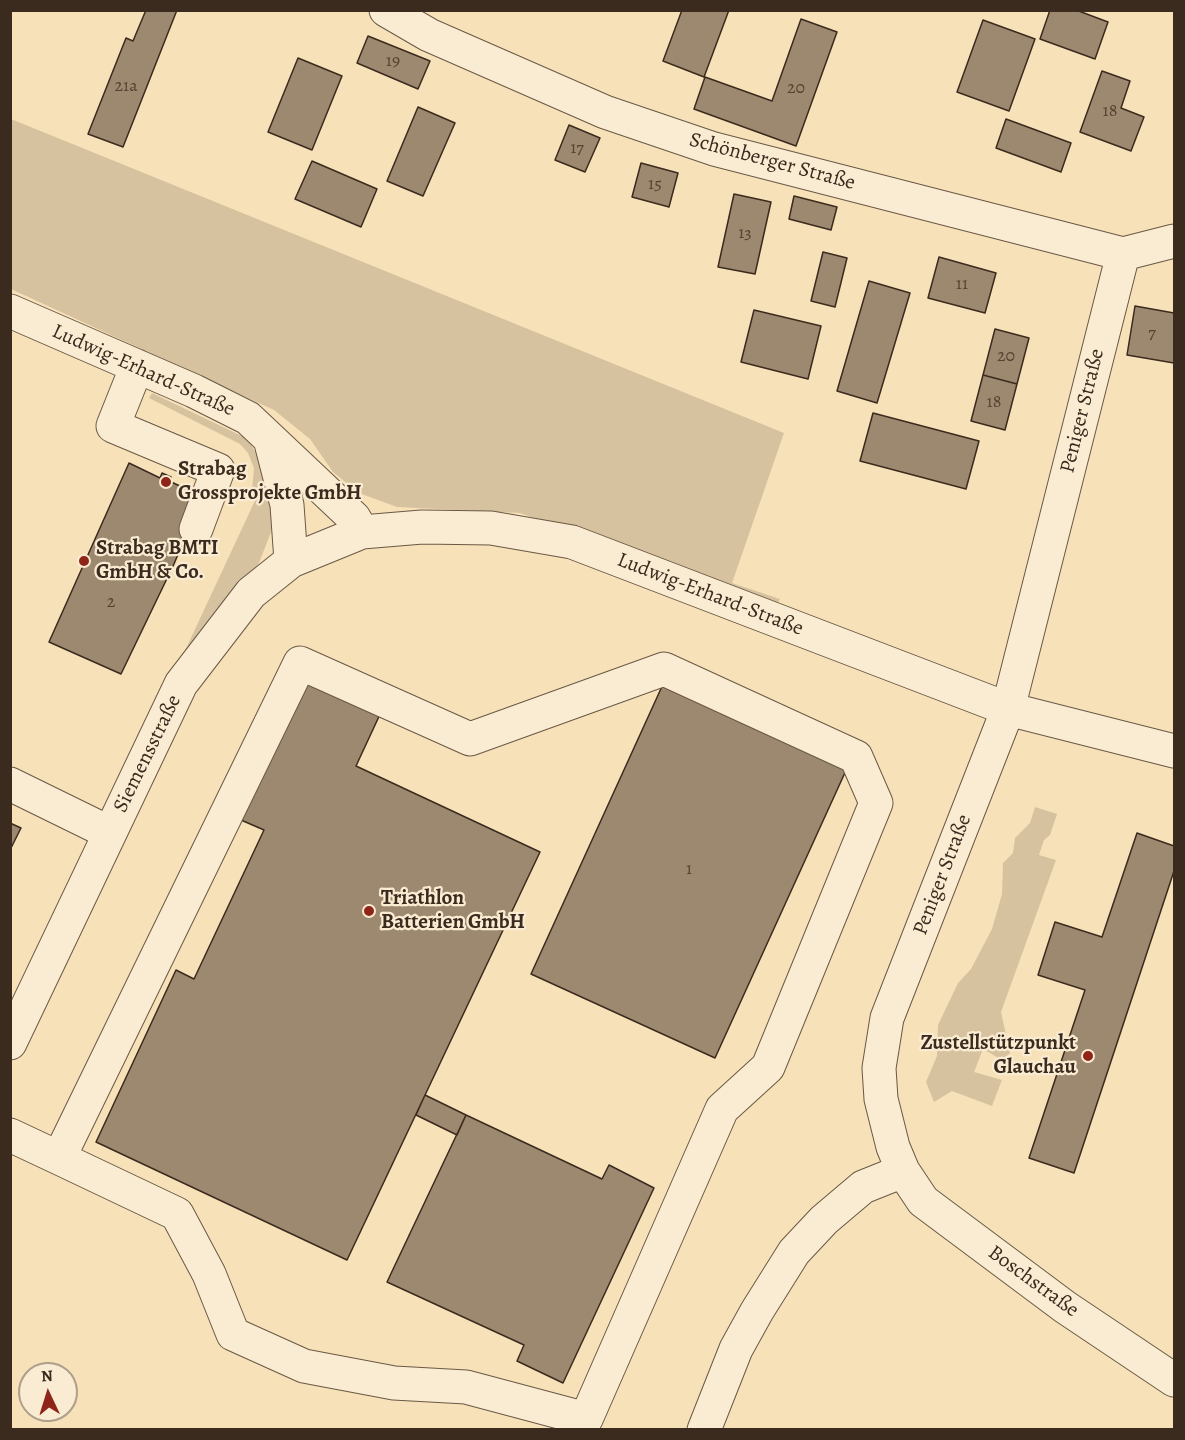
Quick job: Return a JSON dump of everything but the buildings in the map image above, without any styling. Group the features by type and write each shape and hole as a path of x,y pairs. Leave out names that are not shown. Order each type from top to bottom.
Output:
{"street":[{"name":"Schönberger Straße","path":"386,10 429,35 605,112 714,149 1123,254 1174,241"},
{"name":"Peniger Straße","path":"903,1171 893,1147 881,1099 879,1068 887,1018 1008,709 1123,254"},
{"name":"Ludwig-Erhard-Straße","path":"10,311 194,391 248,418 354,518 362,532 422,527 491,528 572,542 1008,709 1174,751"},
{"path":"137,366 113,426 218,470 196,530"},
{"path":"270,439 287,505 291,561"},
{"name":"Siemensstraße","path":"10,1043 181,684 251,593 291,561 362,532"},
{"path":"10,1135 177,1214 209,1274 233,1334 304,1366 394,1383 466,1387 586,1419 722,1109 768,1067 876,803 856,758 664,669 470,739 300,663 59,1158"},
{"path":"10,784 110,833"},
{"path":"704,1430 736,1349 794,1252 824,1221 863,1188 903,1171"},
{"name":"Boschstraße","path":"903,1171 923,1201 1065,1307 1174,1380"}],"shaded area":[{"path":"11,119 784,433 732,583 780,599 776,607 520,513 397,507 359,493 333,472 310,439 274,410 11,289"},
{"path":"152,393 248,439 257,455 271,505 271,532 259,563 176,670 259,492 252,490 254,468 248,453 240,444 149,398"},
{"path":"1035,807 1057,814 1050,835 1044,840 1039,855 1056,860 1001,1012 1010,1053 1002,1060 983,1049 974,1072 1002,1080 992,1106 952,1091 934,1102 926,1082 937,1056 938,1025 958,983 971,969 992,929 1002,894 1003,863 1013,853 1015,838 1030,823"}],"place":[{"name":"Strabag Grossprojekte GmbH","path":"166,482"},
{"name":"Strabag BMTI GmbH & Co.","path":"84,561"},
{"name":"Triathlon Batterien GmbH","path":"369,911"},
{"name":"Zustellstützpunkt Glauchau","path":"1088,1056"}]}
